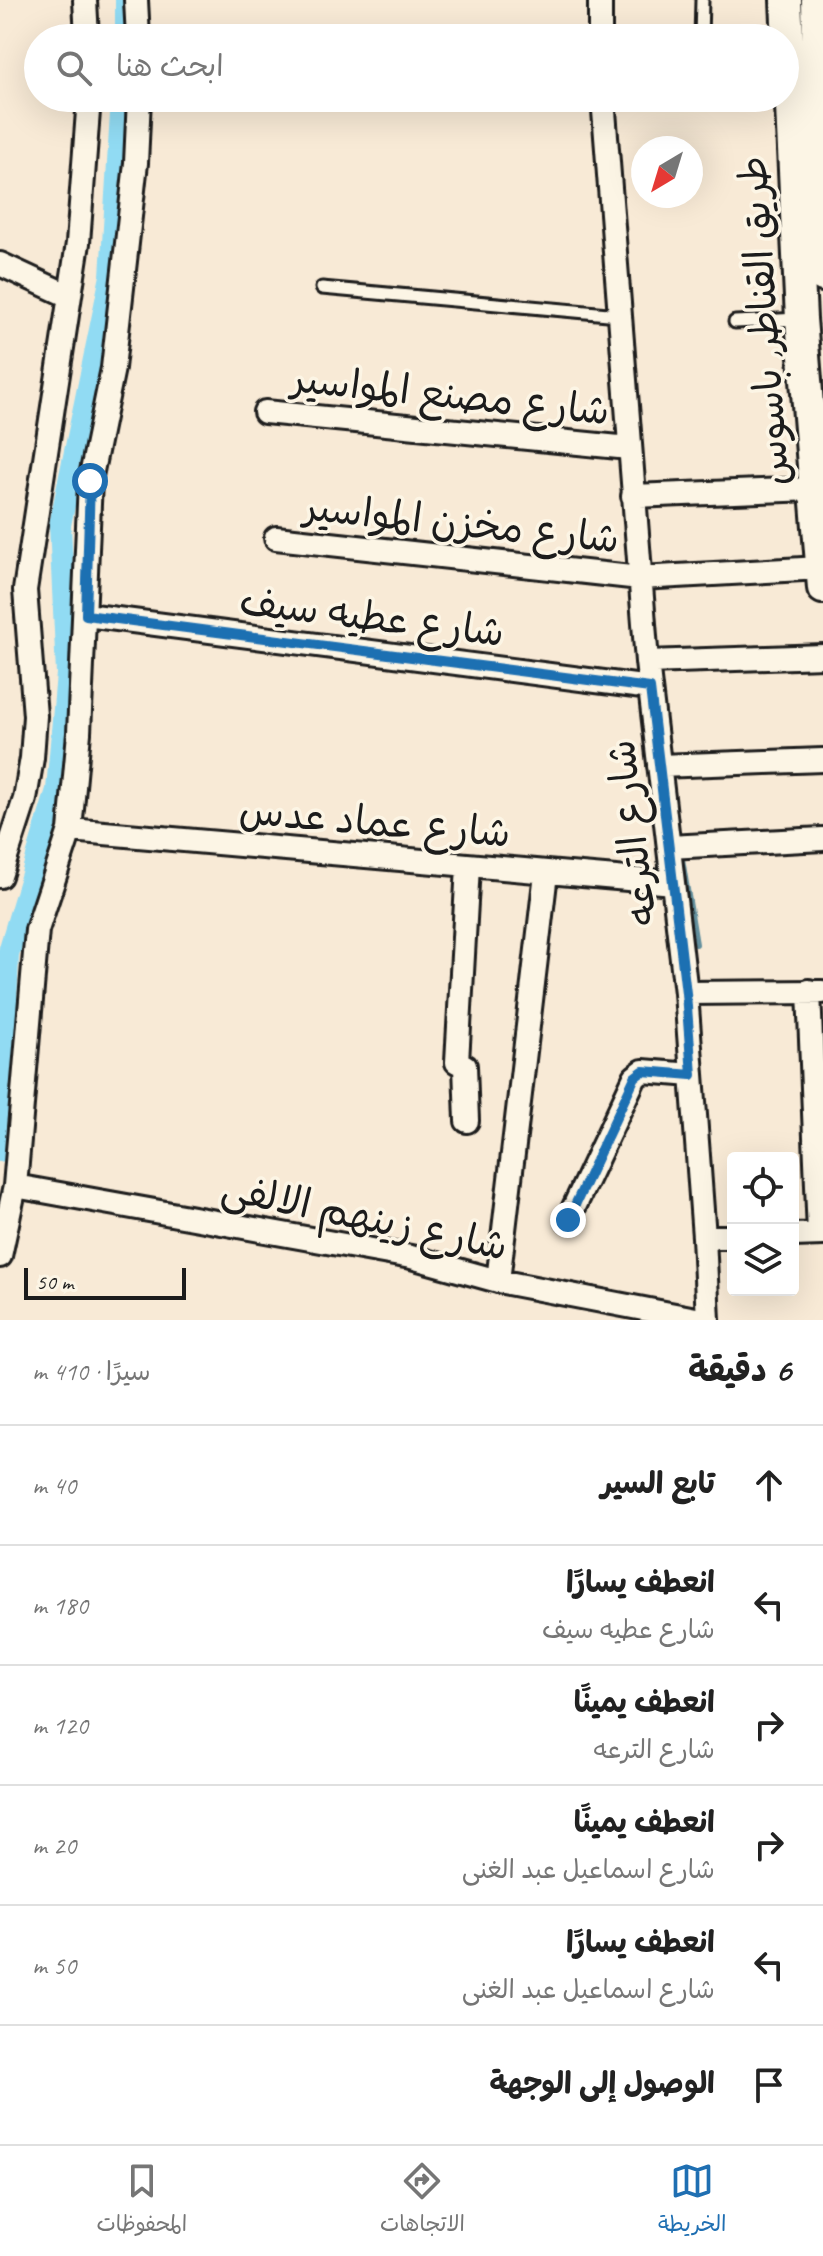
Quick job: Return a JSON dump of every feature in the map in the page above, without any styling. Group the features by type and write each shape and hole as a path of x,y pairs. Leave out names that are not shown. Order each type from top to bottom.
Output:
{"main road":[{"name":"طريق القناطر, باسوس","path":"786,0 786,24"},
{"name":"طريق القناطر, باسوس","path":"817,0 823,262"},
{"name":"طريق القناطر, باسوس","path":"789,112 801,319 822,578"}],"street":[{"path":"85,0 86,24"},
{"path":"136,0 137,24"},
{"path":"600,0 600,24"},
{"path":"799,50 818,50"},
{"path":"0,876 25,799 32,758 35,716 25,590 84,189 88,112"},
{"path":"0,1256 15,1186 37,930 70,830 86,615 90,481 113,368 136,163 138,112"},
{"name":"شارع الترعه","path":"604,112 647,662 686,993 708,1320"},
{"path":"0,264 69,296"},
{"name":"شارع مصنع المواسير","path":"265,412 629,448"},
{"path":"633,496 814,489"},
{"name":"شارع مخزن المواسير","path":"276,538 640,578 822,578"},
{"name":"شارع عطيه سيف","path":"86,615 650,688"},
{"path":"647,662 823,656"},
{"path":"659,766 823,760"},
{"name":"شارع عماد عدس","path":"70,830 673,883"},
{"path":"669,847 823,839"},
{"path":"467,1121 465,1066 457,1062 468,866"},
{"path":"498,1281 546,873"},
{"path":"686,993 816,992 821,1234 799,1235"},
{"path":"568,1220 635,1077 643,1071 692,1075"},
{"name":"شارع زينهم الالفى","path":"15,1186 411,1257 498,1281 701,1320"},
{"path":"704,1237 727,1237"}],"lane":[{"path":"701,24 702,0"},
{"path":"322,288 619,315"},
{"path":"735,322 801,319"}],"waterway":[{"path":"126,0 126,24"},
{"path":"0,1151 8,955 57,790 67,674 60,525 111,276 121,112"},
{"path":"681,853 696,944"}],"route":[{"path":"90,481 86,615 650,688 686,993 692,1075 643,1071 635,1077 568,1220"}]}
